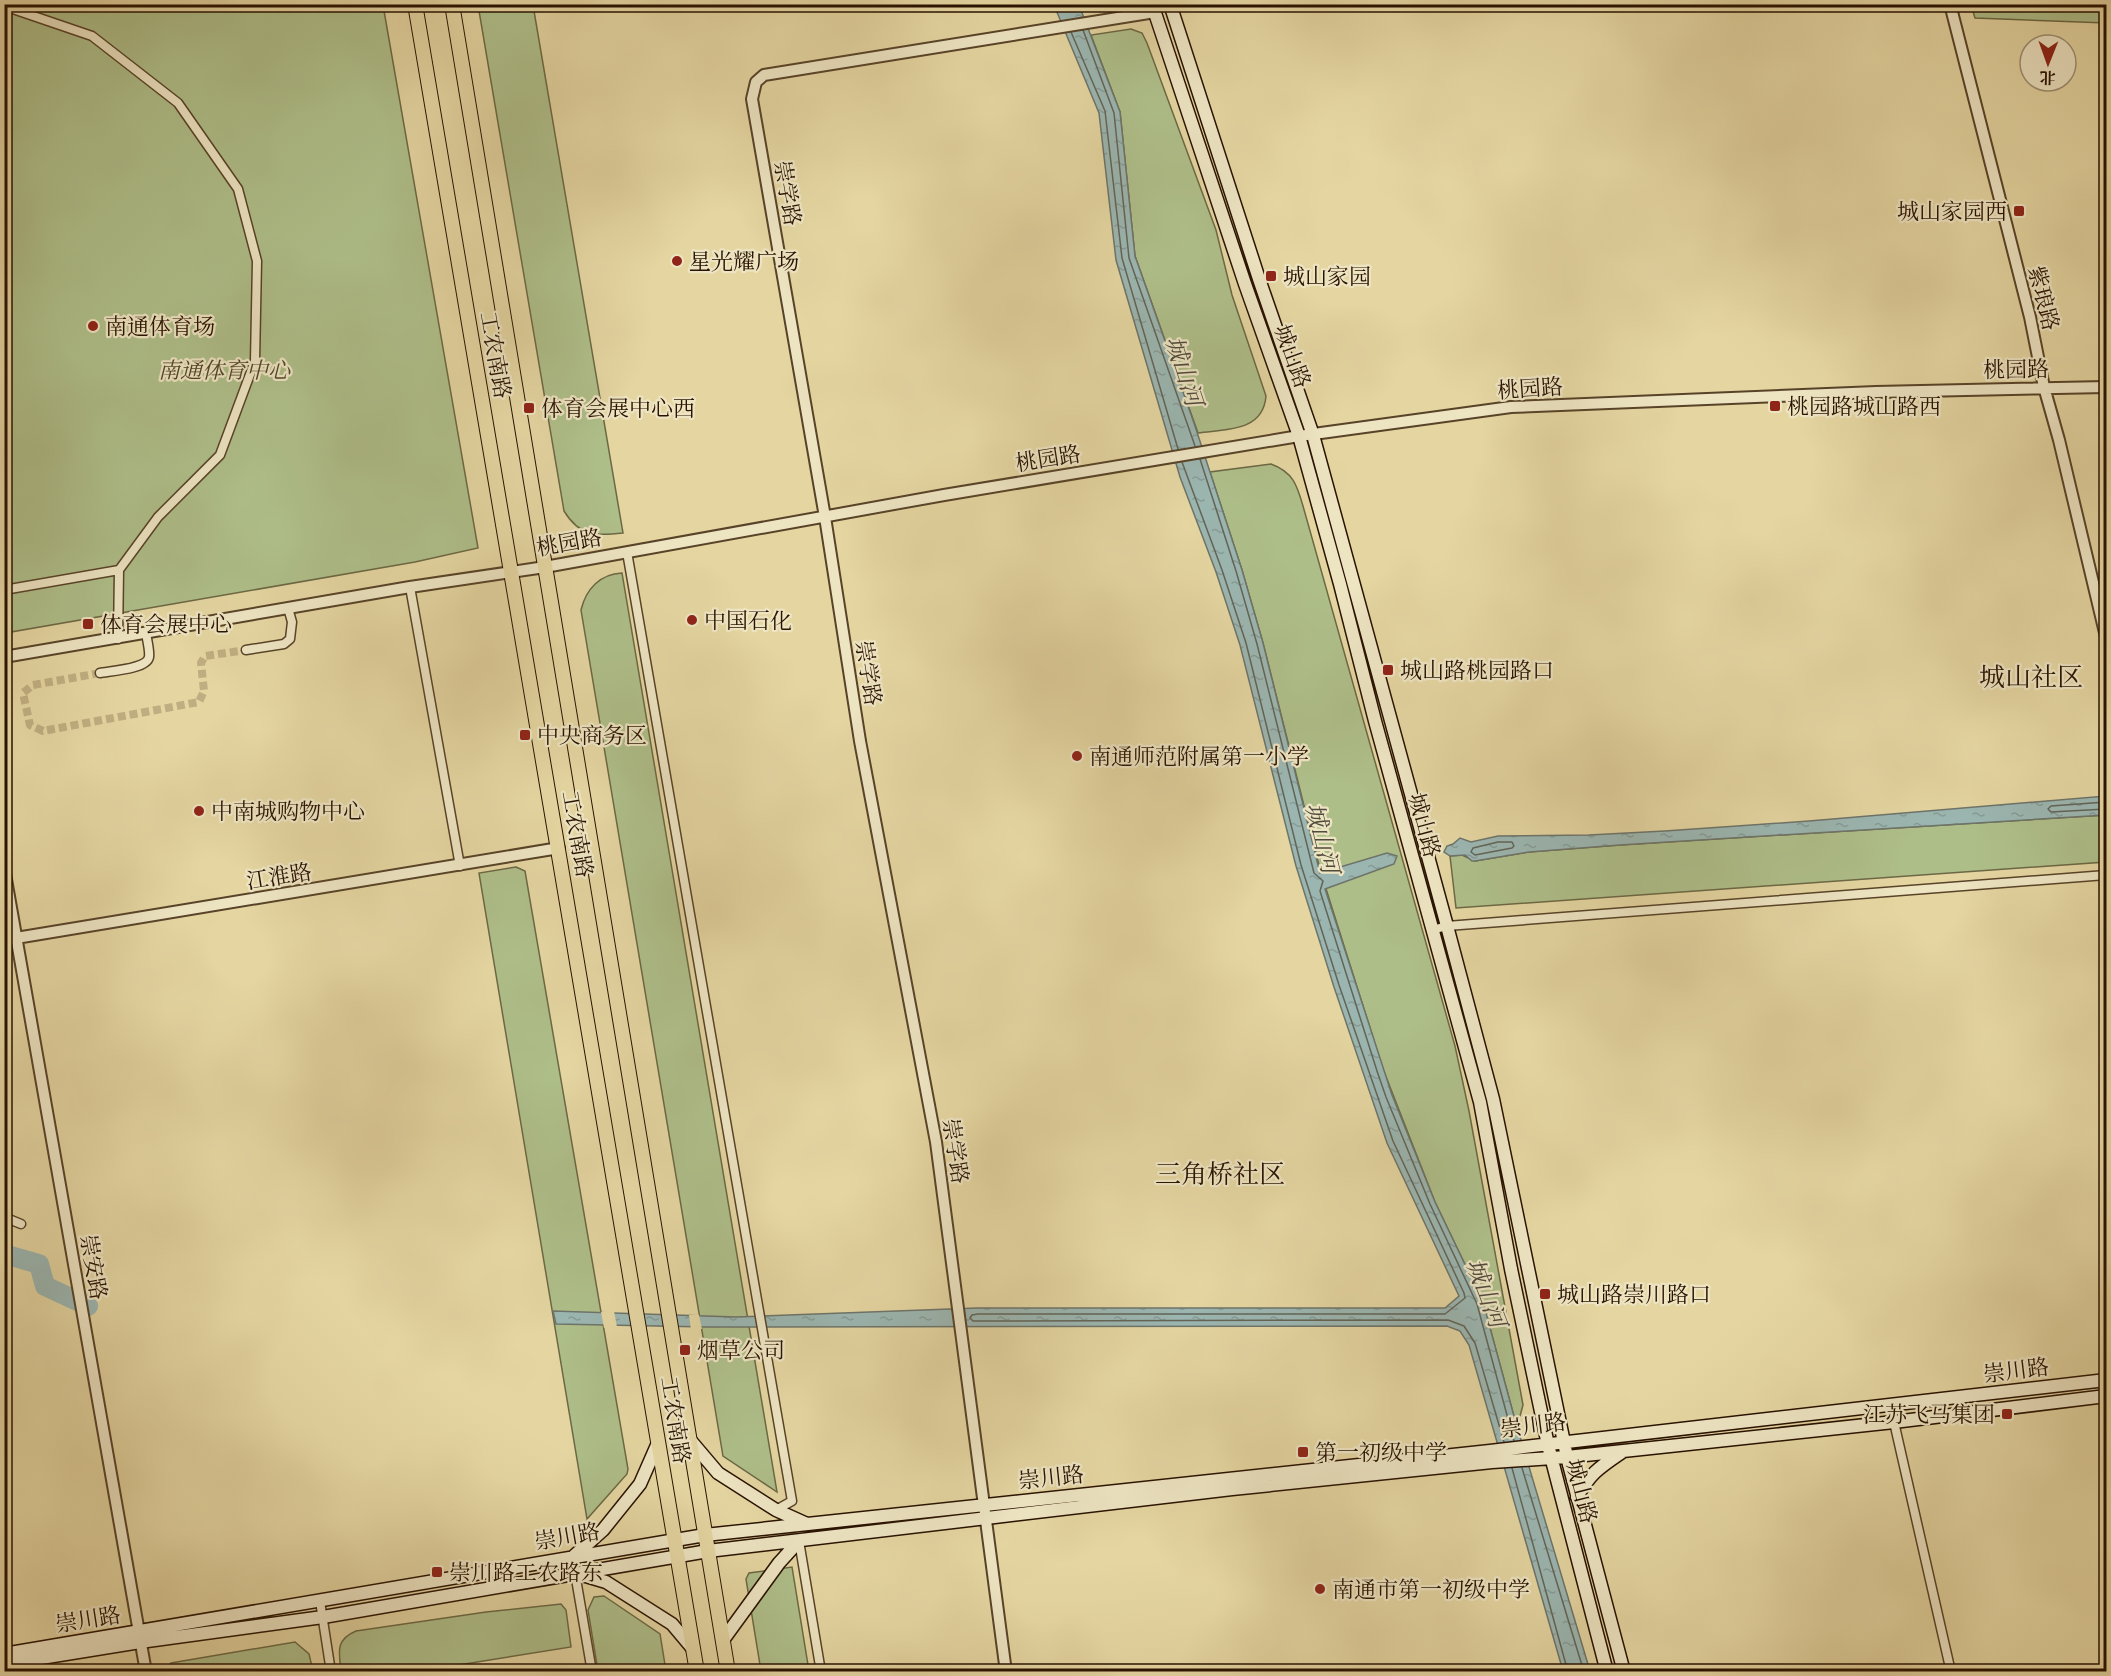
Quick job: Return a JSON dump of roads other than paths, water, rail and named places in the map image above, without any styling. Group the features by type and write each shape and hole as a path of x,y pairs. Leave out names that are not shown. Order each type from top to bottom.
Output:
{"main road":[{"name":"工农南路","path":"415,4 697,1671"},
{"name":"工农南路","path":"452,4 728,1671"},
{"name":"城山路","path":"1170,4 1259,279 1313,435 1447,926 1493,1099 1563,1442 1624,1671"},
{"name":"城山路","path":"1154,8 1245,284 1299,436 1480,1102 1511,1269 1548,1444 1607,1671"},
{"name":"崇川路","path":"1536,1452 1548,1444 1563,1442 2106,1380"},
{"name":"崇川路","path":"4,1664 320,1600 705,1535 984,1511 1491,1456 1536,1452 1552,1457 1567,1457 1894,1422 2106,1396"},
{"path":"690,1440 718,1473 776,1510 808,1525"},
{"path":"574,1556 603,1530 640,1484 658,1443"},
{"path":"1577,1497 1587,1479 1624,1450"},
{"name":"崇川路","path":"4,1654 323,1617 708,1551 799,1541 984,1511"},
{"path":"723,1640 779,1563 799,1541"},
{"path":"575,1573 606,1582 672,1624 693,1649"}],"street":[{"name":"紫琅路","path":"1950,4 2030,316 2044,387 2103,605 2106,637"},
{"path":"4,6 92,36 178,104 238,189 257,261 255,361 220,455 158,517 119,570 118,639"},
{"name":"崇学路","path":"1006,1671 936,1142 860,741 825,517 752,99 756,82 764,75 1097,20 1154,8"},
{"name":"桃园路","path":"4,657 410,587 545,567 956,493 1209,453 1299,436 1511,407 2044,387 2106,387"},
{"path":"627,552 792,1501 776,1510"},
{"path":"4,590 119,570"},
{"path":"410,587 460,866"},
{"path":"246,650 284,644 290,639 292,622 288,608"},
{"path":"100,673 146,663 149,657 146,633"},
{"name":"江淮路","path":"4,940 559,848"},
{"name":"崇安路","path":"4,868 146,1671"},
{"path":"1432,930 1447,926 2106,874"},
{"path":"4,1217 21,1224"},
{"path":"1894,1422 1951,1671"},
{"path":"799,1541 821,1671"},
{"path":"575,1573 592,1671"},
{"path":"320,1600 331,1671"}],"water":[{"path":"1054,5 1079,5 1120,112 1135,256 1194,423 1242,570 1263,643 1320,873 1387,853 1397,856 1394,864 1325,889 1392,1095 1435,1202 1483,1302 1515,1420 1590,1671 1563,1671 1469,1345 1460,1331 1447,1326 707,1327 556,1324 553,1311 736,1317 977,1308 1445,1308 1459,1296 1387,1143 1296,866 1240,645 1216,572 1180,477 1116,260 1099,113"},
{"path":"2106,796 2106,815 1620,845 1529,852 1475,861 1465,855 1450,856 1444,852 1447,846 1460,838 1471,842 1498,836 1665,831"}],"waterway":[{"path":"4,1254 39,1264 45,1286 88,1306"}],"tunnel":[{"path":"100,673 33,685 23,693 30,725 43,731 199,702 204,691 201,663 205,656 246,650"}],"place":[{"name":"城山家园西","path":"2019,211"},
{"name":"星光耀广场","path":"677,261"},
{"name":"城山家园","path":"1271,276"},
{"name":"南通体育场","path":"93,326"},
{"name":"桃园路城山路西","path":"1775,406"},
{"name":"体育会展中心西","path":"529,408"},
{"name":"中国石化","path":"692,620"},
{"name":"体育会展中心","path":"88,624"},
{"name":"城山路桃园路口","path":"1388,670"},
{"name":"中央商务区","path":"525,735"},
{"name":"南通师范附属第一小学","path":"1077,756"},
{"name":"中南城购物中心","path":"199,811"},
{"name":"城山路崇川路口","path":"1545,1294"},
{"name":"烟草公司","path":"685,1350"},
{"name":"江苏飞马集团","path":"2007,1414"},
{"name":"第一初级中学","path":"1303,1452"},
{"name":"崇川路工农路东","path":"437,1572"},
{"name":"南通市第一初级中学","path":"1320,1589"}],"district":[{"name":"城山社区","path":"2031,677"},
{"name":"三角桥社区","path":"1220,1174"}],"park label":[{"name":"南通体育中心","path":"224,370"}],"water label":[{"name":"城山河","path":"1184,371"},
{"name":"城山河","path":"1322,838"},
{"name":"城山河","path":"1486,1293"}]}
